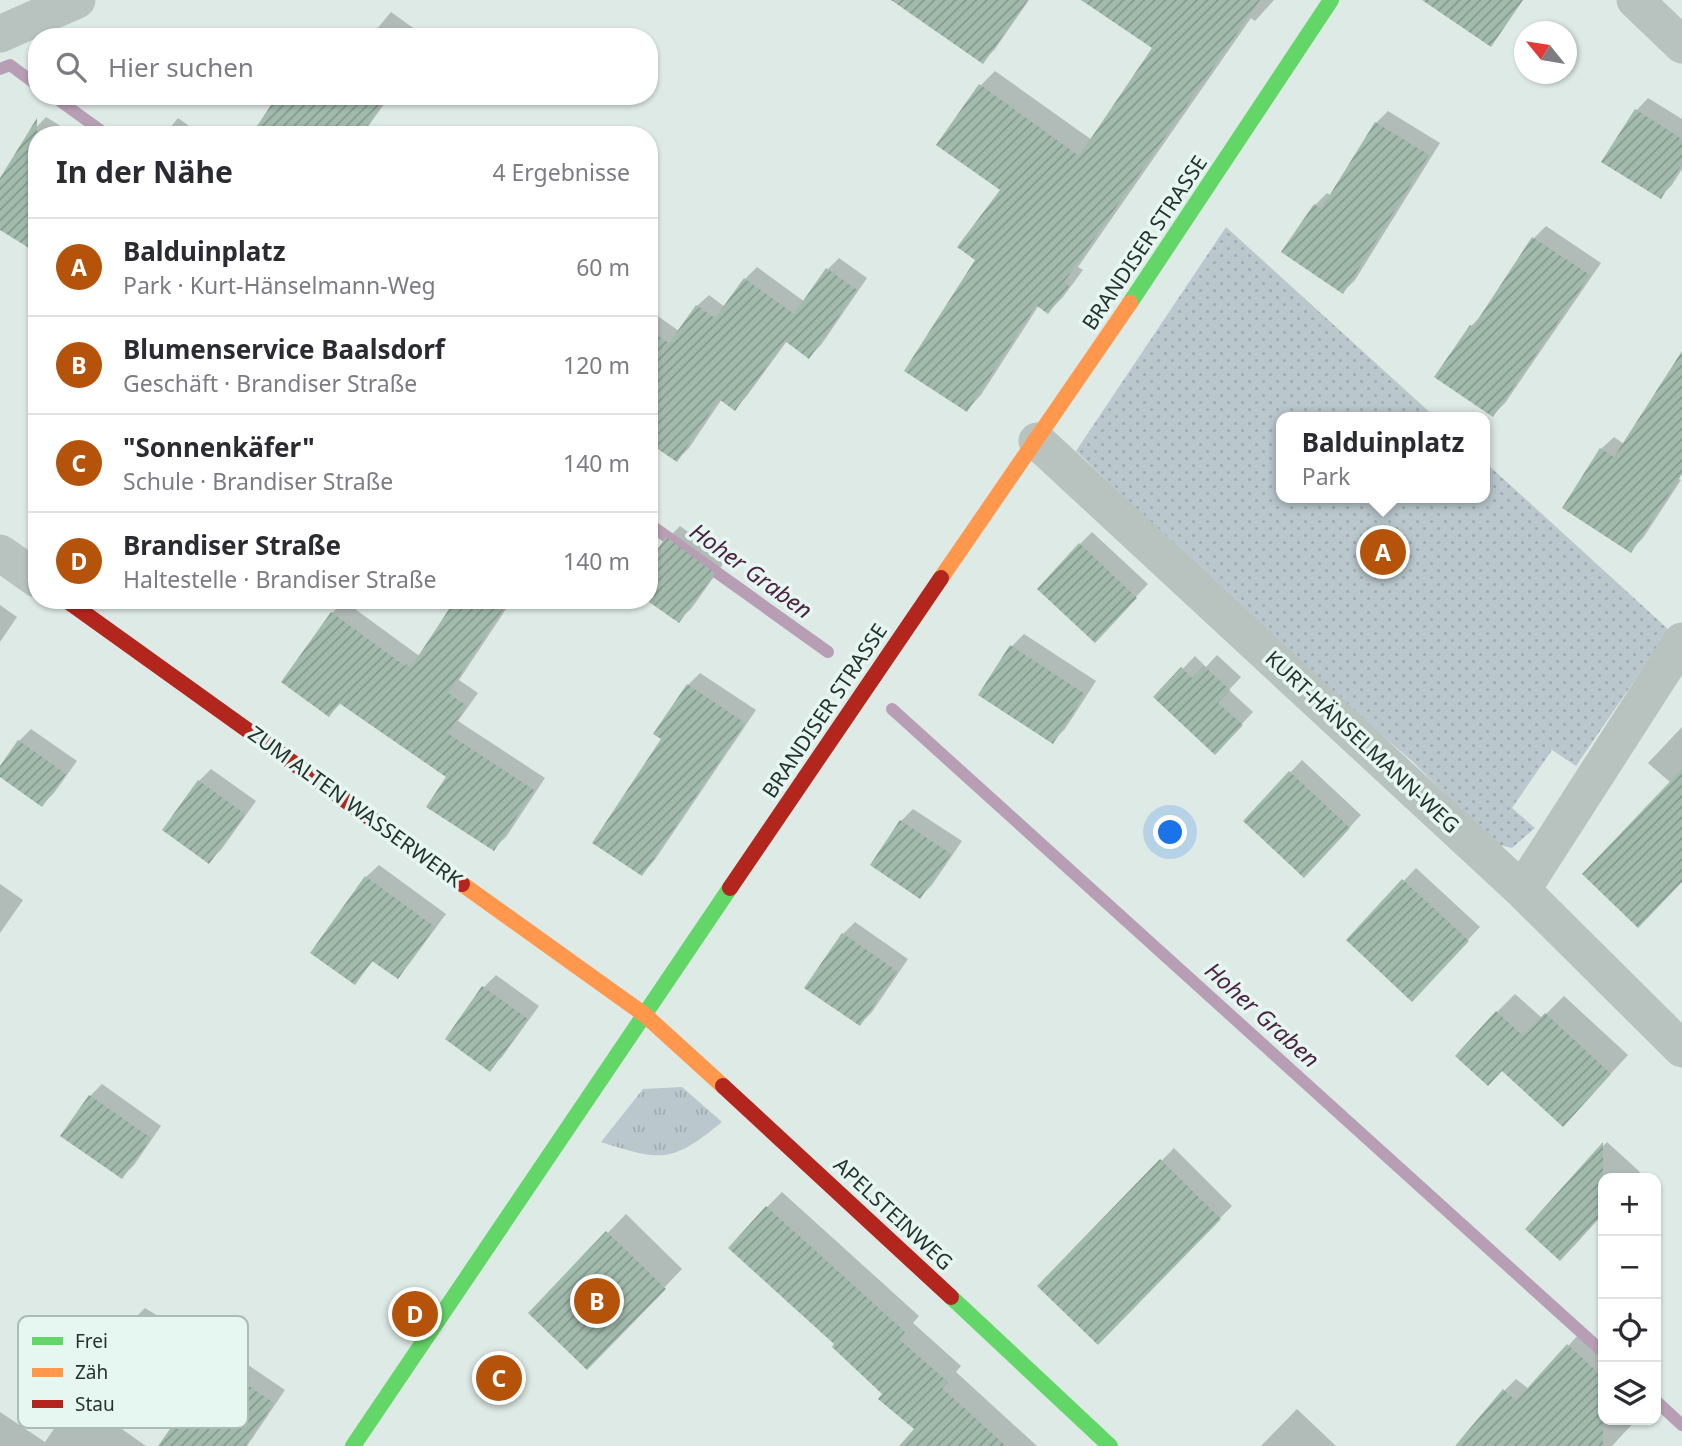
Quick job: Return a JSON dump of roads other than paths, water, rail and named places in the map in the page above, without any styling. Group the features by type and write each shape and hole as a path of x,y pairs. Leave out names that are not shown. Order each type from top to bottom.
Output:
{"street":[{"path":"0,34 77,0"},
{"name":"BRANDISER STRASSE","path":"353,1446 879,667 1037,441 1331,0"},
{"path":"1635,0 1682,45"},
{"name":"KURT-HÄNSELMANN-WEG","path":"1037,441 1522,890 1682,1049"},
{"path":"0,553 28,573"},
{"name":"ZUM ALTEN WASSERWERK","path":"79,609 645,1015"},
{"path":"1522,890 1682,640"},
{"name":"APELSTEINWEG","path":"645,1015 775,1132 1110,1446"}],"waterway":[{"name":"Hoher Graben","path":"0,69 10,65 28,78"},
{"name":"Hoher Graben","path":"65,105 95,126"},
{"name":"Hoher Graben","path":"658,530 828,652"},
{"name":"Hoher Graben","path":"892,709 1598,1347"},
{"name":"Hoher Graben","path":"1661,1406 1682,1425"}],"place":[{"name":"Balduinplatz","path":"1383,552"},
{"name":"Blumenservice Baalsdorf","path":"597,1301"},
{"name":"Brandiser Straße","path":"415,1314"},
{"name":"\"Sonnenkäfer\"","path":"499,1378"}]}
